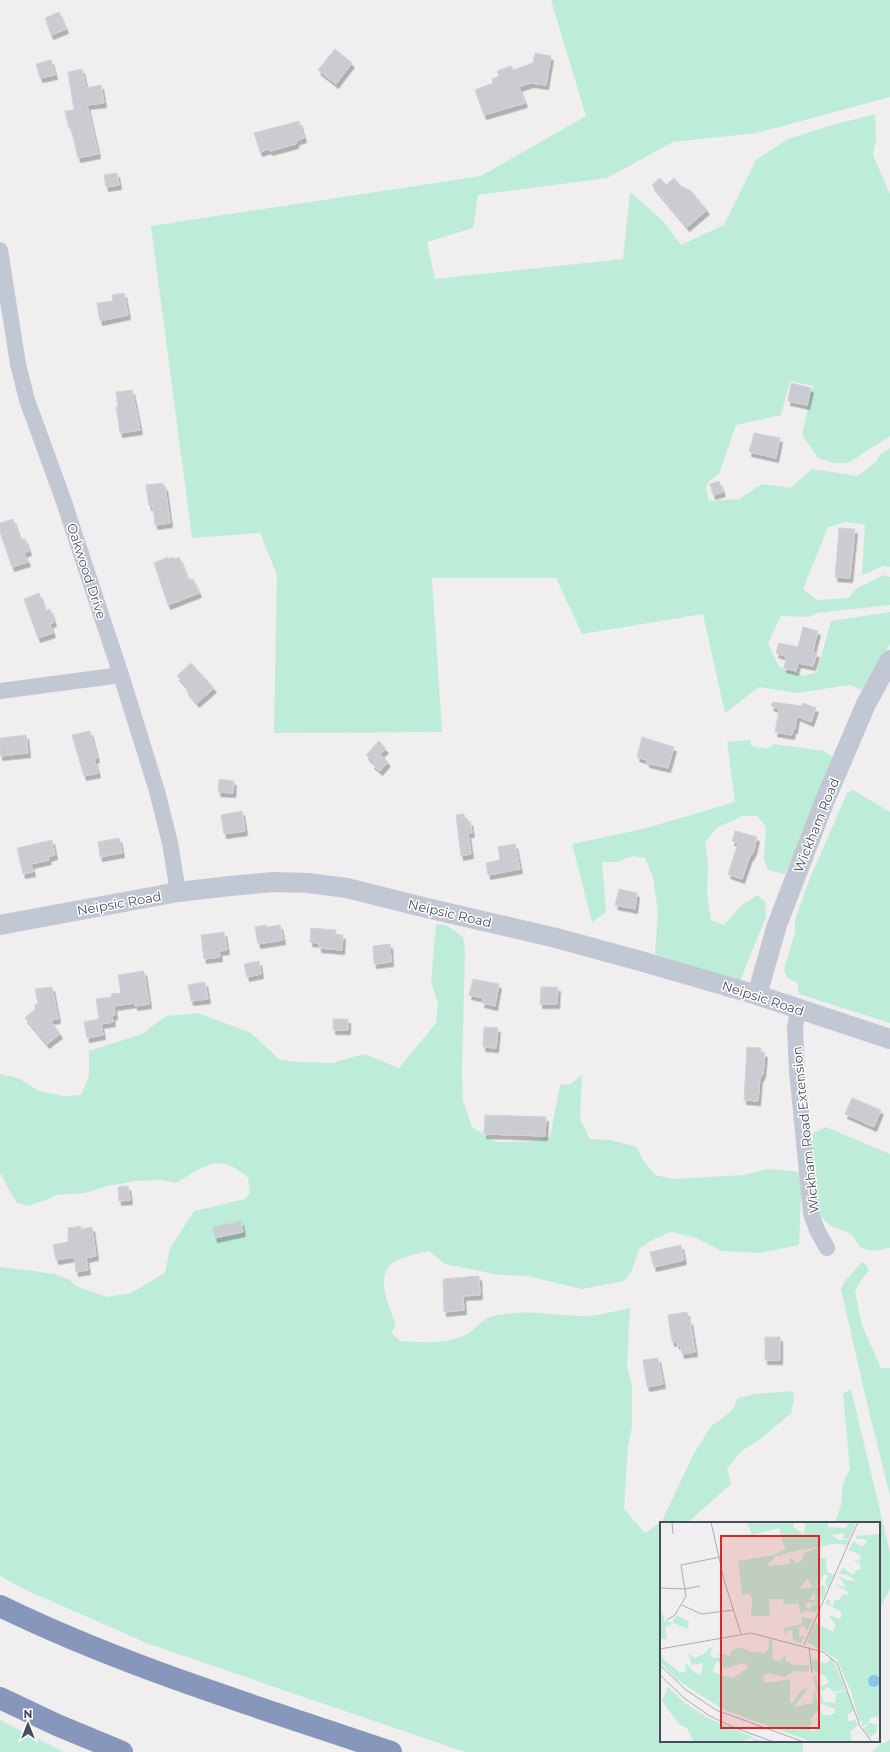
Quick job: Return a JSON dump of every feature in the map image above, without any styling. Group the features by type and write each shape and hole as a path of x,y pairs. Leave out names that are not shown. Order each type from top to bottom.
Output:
{"highway":[{"path":"0,1606 72,1638 141,1666 391,1752"},
{"path":"0,1698 62,1727 122,1752"}],"street":[{"name":"Oakwood Drive","path":"0,250 18,364 27,400 63,500 121,675 157,790 170,843 178,892"},
{"name":"Wickham Road","path":"757,995 777,925 825,800 866,704 890,660"},
{"path":"0,691 121,675"},
{"name":"Neipsic Road","path":"0,925 178,892 274,882 308,882 347,888 587,946 757,995 798,1010 890,1039"},
{"name":"Wickham Road Extension","path":"798,1010 794,1028 811,1213 817,1230 827,1248"}],"green space":[{"path":"551,0 890,0 890,97 756,133 673,142 607,178 478,195 473,228 427,242 435,279 623,259 630,192 664,222 681,245 724,225 756,160 788,139 875,114 876,140 873,155 890,194 890,436 848,463 834,463 818,458 802,435 813,386 790,381 781,415 736,425 719,474 709,481 706,488 709,501 739,499 762,484 790,488 812,469 857,476 877,461 879,455 890,448 890,567 884,566 862,575 865,525 845,522 828,527 803,589 817,600 849,598 857,588 884,575 890,577 890,605 817,613 809,617 781,616 768,643 779,667 804,676 817,672 831,621 890,612 890,644 865,691 849,685 797,693 759,687 725,713 703,614 582,634 556,578 432,578 442,732 274,733 277,575 260,533 192,538 151,226 481,176 586,116"},
{"path":"751,740 751,746 767,749 774,744 824,751 836,759 785,874 768,870 764,859 766,827 757,816 743,816 718,827 705,842 708,862 707,892 711,920 724,925 741,906 757,895 765,901 766,917 740,981 655,954 658,913 653,877 645,858 633,856 616,862 602,862 606,912 592,922 572,844 643,829 735,802 727,742"},
{"path":"853,790 890,812 890,1023 799,994 797,982 789,978 784,970 795,932 795,920 808,883 847,793"},
{"path":"436,924 446,925 463,937 465,949 462,1071 463,1101 472,1127 496,1142 526,1142 550,1137 560,1085 571,1084 582,1074 580,1119 590,1139 610,1140 637,1147 643,1160 655,1175 673,1179 743,1175 768,1169 802,1172 799,1245 760,1253 722,1251 696,1238 671,1232 652,1240 639,1249 632,1270 624,1281 582,1289 527,1276 500,1275 445,1264 429,1251 405,1257 393,1263 387,1269 384,1284 387,1302 396,1325 391,1333 400,1341 435,1342 461,1337 473,1330 485,1319 500,1315 533,1313 585,1316 598,1315 630,1308 627,1366 632,1385 632,1426 628,1446 624,1509 645,1533 660,1522 660,1742 803,1742 803,1752 465,1752 149,1644 26,1590 0,1576 0,1267 56,1274 70,1280 76,1286 107,1297 131,1293 165,1273 170,1248 194,1211 245,1199 250,1193 248,1178 229,1165 220,1163 212,1164 195,1171 176,1183 161,1180 136,1181 108,1186 85,1193 56,1195 49,1199 27,1206 16,1202 0,1173 0,1074 18,1078 39,1091 64,1096 81,1095 89,1076 89,1051 142,1034 166,1016 198,1013 251,1033 280,1060 332,1063 364,1054 399,1068 436,1023 438,1003 431,982"},
{"path":"826,1127 890,1154 890,1248 881,1250 865,1249 858,1244 852,1236 845,1231 829,1225 821,1216 813,1180 813,1133"},
{"path":"862,1262 869,1270 855,1292 862,1325 881,1368 890,1368 890,1496 841,1289 845,1281"},
{"path":"851,1389 890,1553 890,1589 880,1607 880,1522 835,1522 841,1505 843,1483 850,1469 843,1394"},
{"path":"793,1391 794,1399 791,1413 762,1438 743,1450 727,1468 731,1484 688,1522 661,1522 693,1455 712,1425 722,1419 733,1409 738,1398 755,1394"},
{"path":"0,1720 64,1752 0,1752"},
{"path":"890,1740 890,1752 872,1752 879,1745"}],"building":[{"path":"59,12 66,29 51,35 45,18"},
{"path":"335,49 352,63 336,84 318,70"},
{"path":"535,53 551,56 546,85 531,83 519,87 525,103 484,115 475,90 493,83 492,79 499,76 497,71 511,66 513,70 533,63"},
{"path":"51,60 55,75 40,78 36,64"},
{"path":"82,69 86,88 101,85 104,103 87,105 98,154 78,158 71,128 69,128 65,111 74,110 68,72"},
{"path":"299,121 304,138 296,141 296,144 260,152 254,133"},
{"path":"117,173 119,185 106,187 104,175"},
{"path":"660,178 666,185 674,178 681,186 691,191 707,210 687,227 652,185"},
{"path":"124,293 128,315 100,321 97,303 113,301 112,295"},
{"path":"791,383 811,388 807,405 788,401"},
{"path":"132,390 140,430 120,433 116,407 118,407 116,392"},
{"path":"754,433 780,438 776,458 749,452"},
{"path":"719,481 723,492 713,495 710,484"},
{"path":"163,483 163,486 165,486 170,523 155,525 153,505 149,506 146,485"},
{"path":"13,519 20,540 25,539 29,551 24,553 28,562 12,567 0,532 0,523"},
{"path":"839,528 855,529 850,578 835,577"},
{"path":"168,557 168,559 174,557 175,559 179,557 188,580 193,579 199,593 168,605 154,563"},
{"path":"39,593 45,611 50,609 54,622 50,624 53,633 38,638 24,599"},
{"path":"803,627 818,631 813,652 817,653 813,666 798,663 796,671 784,668 785,656 776,653 779,643 798,647"},
{"path":"191,663 214,688 197,703 186,690 188,688 177,676"},
{"path":"773,702 801,706 803,703 816,708 811,722 797,716 795,729 793,729 792,735 775,732 779,709 771,706"},
{"path":"90,731 97,758 94,759 98,773 84,776 72,735"},
{"path":"26,735 28,753 0,756 0,738"},
{"path":"642,737 674,747 668,768 647,763 647,760 637,757"},
{"path":"379,741 386,749 380,754 388,762 380,771 372,764 374,762 366,755"},
{"path":"219,779 234,781 233,793 218,792"},
{"path":"242,811 245,831 224,834 221,815"},
{"path":"464,814 466,822 470,821 472,833 468,833 471,854 461,856 456,815"},
{"path":"735,831 757,837 754,850 750,856 742,879 728,874 738,843 732,841"},
{"path":"119,838 122,853 100,857 98,842"},
{"path":"52,840 55,855 48,857 49,860 31,864 33,872 23,874 17,848"},
{"path":"515,844 520,869 488,875 486,863 500,860 498,847"},
{"path":"619,889 637,893 635,909 615,905"},
{"path":"266,925 266,927 280,925 283,940 258,944 255,927"},
{"path":"311,928 336,930 335,934 343,935 342,950 319,948 319,943 310,942"},
{"path":"224,932 227,950 219,951 220,957 204,959 201,935"},
{"path":"390,944 391,962 374,964 373,946"},
{"path":"259,961 261,974 247,977 244,964"},
{"path":"144,971 149,1004 135,1006 135,1003 114,1006 115,1015 112,1016 113,1022 101,1024 103,1035 87,1038 84,1022 99,1019 96,999 112,997 111,994 121,993 118,975"},
{"path":"473,979 499,984 495,1006 482,1003 483,998 469,995"},
{"path":"205,982 208,999 191,1001 188,985"},
{"path":"52,987 58,1019 50,1020 60,1034 47,1044 25,1018 35,1009 35,1005 38,1004 35,989"},
{"path":"541,987 558,987 557,1004 540,1004"},
{"path":"333,1019 348,1019 348,1030 333,1030"},
{"path":"484,1027 498,1028 496,1048 483,1047"},
{"path":"747,1047 761,1048 761,1052 765,1053 763,1073 760,1077 758,1101 744,1100"},
{"path":"852,1098 881,1110 874,1127 845,1114"},
{"path":"485,1115 546,1117 545,1136 484,1134"},
{"path":"128,1186 130,1200 119,1201 118,1187"},
{"path":"241,1221 243,1232 215,1238 213,1227"},
{"path":"81,1226 81,1229 92,1227 96,1256 86,1258 88,1270 76,1272 74,1257 56,1260 53,1245 68,1242 68,1228"},
{"path":"681,1245 684,1260 654,1267 650,1252"},
{"path":"479,1276 480,1295 463,1296 464,1310 444,1312 443,1279"},
{"path":"687,1312 688,1321 690,1320 695,1352 682,1354 680,1345 677,1345 676,1341 672,1342 668,1315"},
{"path":"765,1337 780,1337 780,1360 765,1360"},
{"path":"658,1358 663,1384 647,1387 643,1360"}]}
